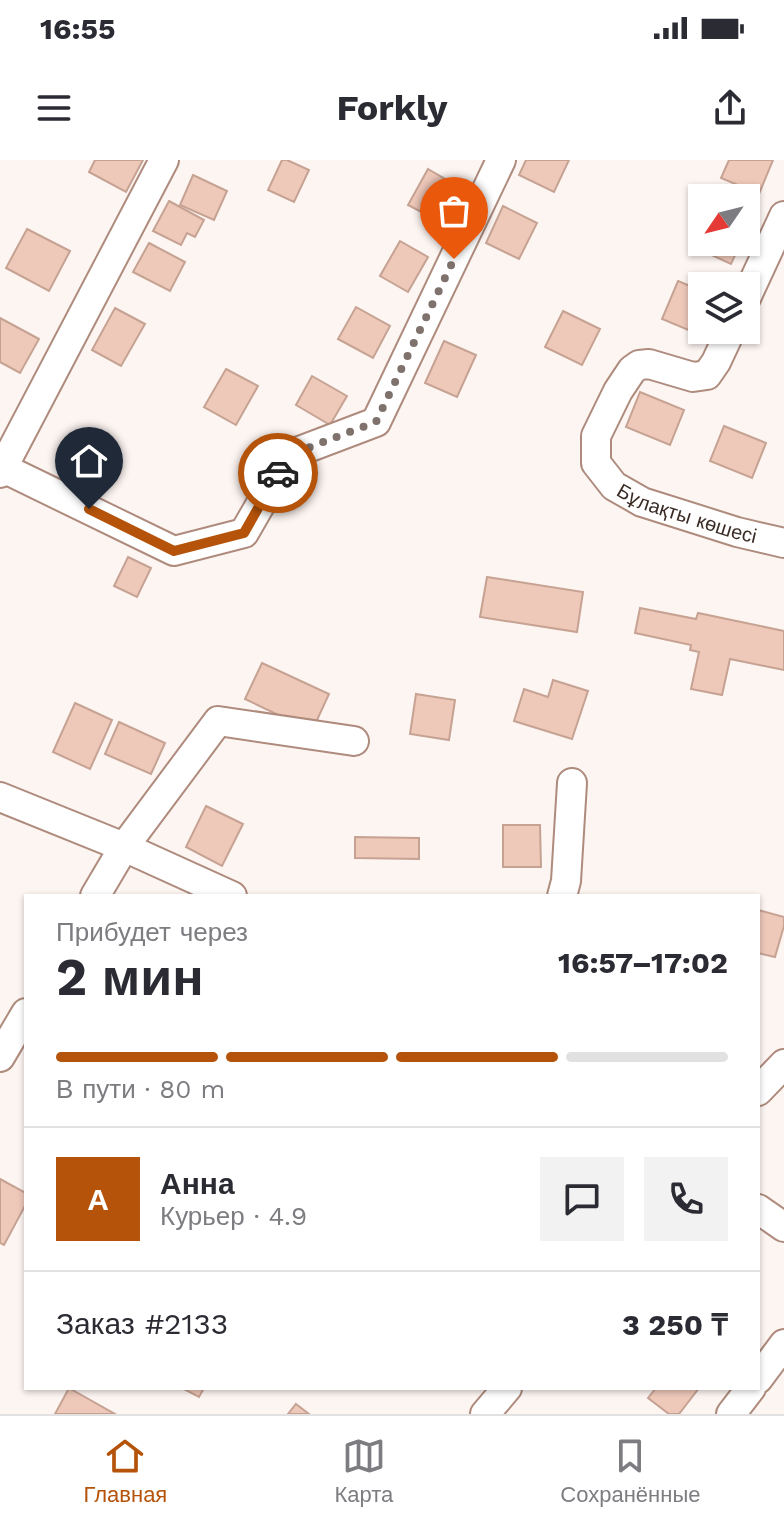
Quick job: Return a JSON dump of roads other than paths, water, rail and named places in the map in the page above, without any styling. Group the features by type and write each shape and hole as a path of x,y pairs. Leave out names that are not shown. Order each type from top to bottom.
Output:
{"street":[{"path":"164,160 1,471 174,551 244,533 289,455 376,422 501,160"},
{"path":"758,272 784,216"},
{"name":"Бұлақты көшесі","path":"724,344 707,375 693,377 649,364 632,370 596,436 596,463 614,486 642,502 737,532 784,543"},
{"path":"96,894 124,847 218,721 354,741"},
{"path":"563,894 572,783"},
{"path":"0,797 124,847 228,894"},
{"path":"0,1057 24,1016"},
{"path":"760,1089 784,1064"},
{"path":"760,1210 784,1227"},
{"path":"760,1376 784,1344"},
{"path":"485,1414 505,1390"},
{"path":"731,1414 749,1390"}]}
